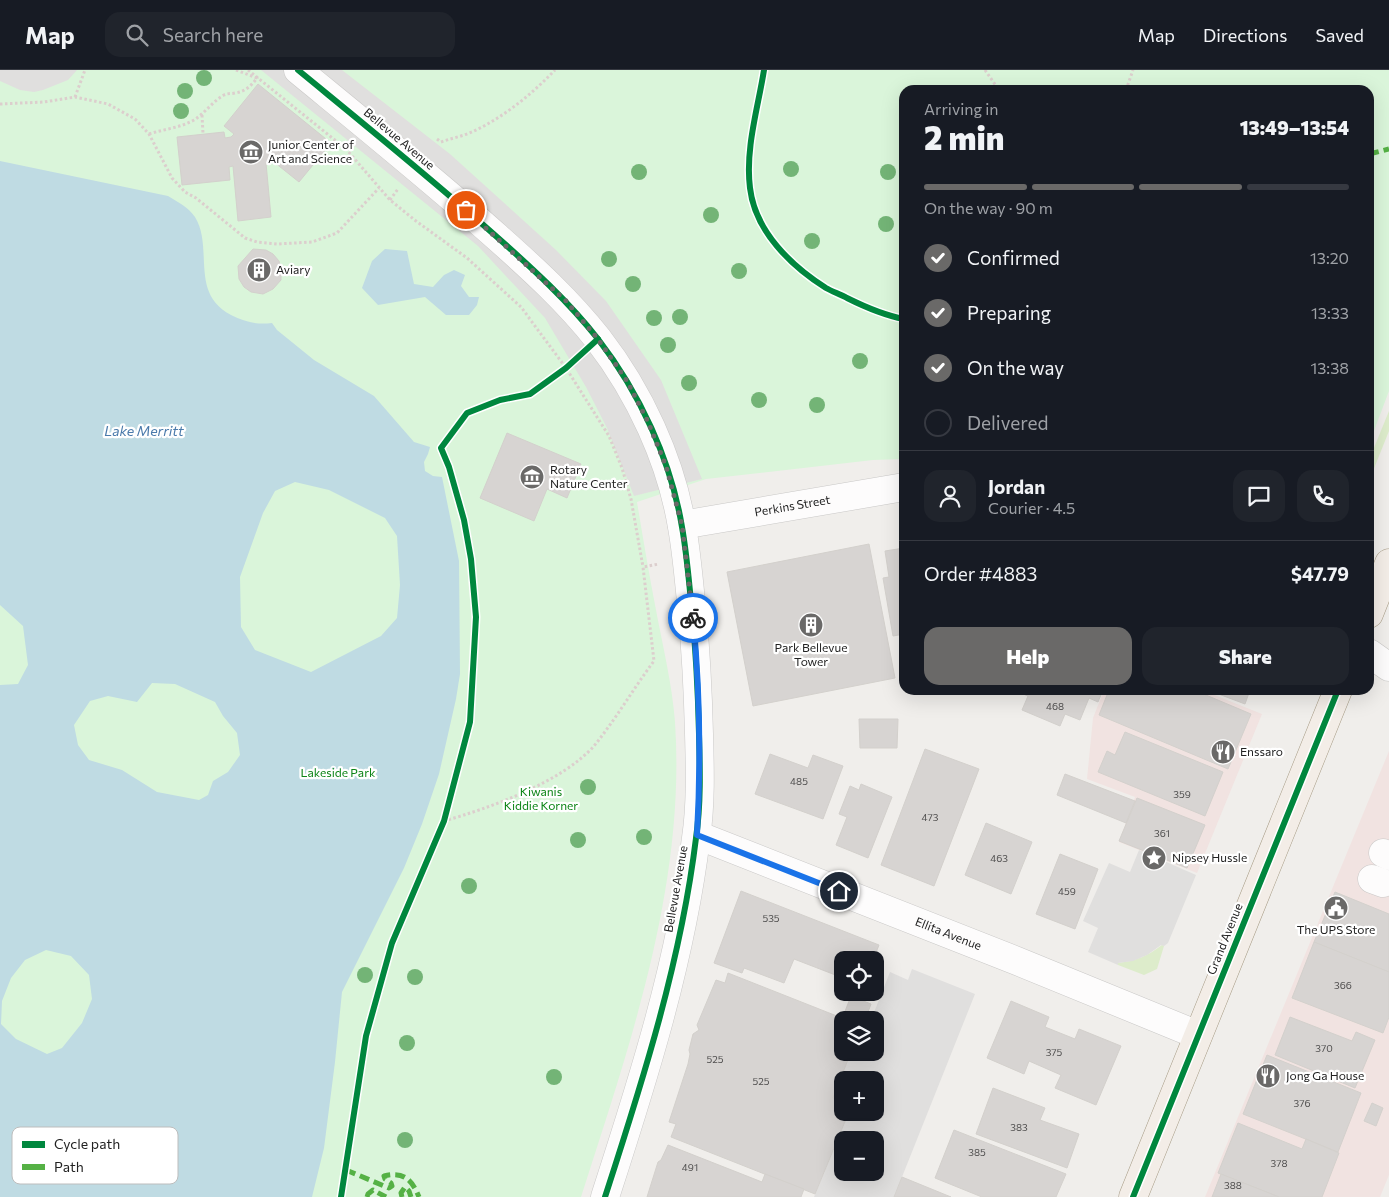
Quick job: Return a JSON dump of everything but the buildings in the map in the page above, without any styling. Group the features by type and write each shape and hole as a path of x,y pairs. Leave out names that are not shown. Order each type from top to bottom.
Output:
{"main road":[{"path":"1374,601 1389,563"},
{"name":"Grand Avenue","path":"1133,1197 1336,695"}],"street":[{"name":"Bellevue Avenue","path":"298,70 492,233 566,301 598,339 627,381 648,422 666,466 682,525 698,677 700,778 697,835 674,963 650,1051 604,1197"},
{"name":"Perkins Street","path":"682,525 899,488"},
{"path":"1374,657 1389,668"},
{"name":"Ellita Avenue","path":"697,835 1198,1035"}],"path":[{"path":"75,97 85,70"},
{"path":"236,70 257,78"},
{"path":"248,70 346,149 390,200 467,258 521,307 566,368 609,436 622,468 631,499 643,567 654,661 593,747 573,765 530,790 495,805 444,821"},
{"path":"437,139 441,142 472,132 493,122 518,103 555,70"},
{"path":"764,70 753,130 749,174 752,204 766,232 784,255 805,274 828,289 866,308 899,318"},
{"path":"985,70 995,85"},
{"path":"1128,85 1133,70"},
{"path":"149,134 192,121 220,98 227,94 238,93 244,90 257,78"},
{"path":"0,104 44,102 75,97 108,104 136,119 149,134 172,178 185,192 196,198 245,238 257,242 277,244 312,242 337,233 379,188"},
{"path":"202,114 203,134"},
{"path":"390,200 400,186"},
{"path":"341,1197 368,1027 392,943 444,821 470,722 476,616 471,559 464,520 449,467 441,448 467,414 500,400 530,394 566,368 598,339"},
{"path":"643,567 686,558"}],"shaded area":[{"path":"0,70 77,70 68,80 34,92 20,90 0,81"},
{"path":"261,70 342,70 450,154 556,250 606,301 661,380 702,479 634,496 607,428 586,387 545,318 478,246"},
{"path":"1102,695 1214,695 1262,714 1197,873 1119,842 1135,797 1087,779 1093,718"},
{"path":"1389,751 1389,1175 1380,1197 1205,1197"},
{"path":"1139,850 1196,875 1168,943 1164,946 1161,945 1147,955 1133,961 1118,963 1118,965 1088,952 1098,928 1083,921 1109,863 1130,872"},
{"path":"912,969 975,994 894,1197 814,1197 834,1149 834,1181 884,1181 884,1131 842,1131 846,1121 884,1121 884,1071 844,1071 848,1061 884,1061 884,1011 875,1011 879,1001 884,1001 884,987 890,972 908,980"}],"green space":[{"name":"Lakeside Park","path":"0,70 1389,70 1389,391 1374,431 1374,85 899,85 899,459 873,460 706,479 637,502 674,708 676,783 672,843 663,904 635,1022 581,1197 0,1197"},
{"path":"1389,411 1389,431 1374,468 1374,448"},
{"path":"1162,945 1164,946 1157,969 1144,975 1118,965 1118,963 1146,955"}],"water":[{"name":"Lake Merritt","path":"0,161 168,196 186,208 195,217 200,229 203,242 206,282 210,295 218,306 231,315 246,321 261,324 272,323 277,330 314,360 374,396 414,442 430,447 424,462 425,471 433,476 442,477 459,561 460,674 456,699 439,774 422,824 404,868 342,992 324,1148 312,1197 0,1197 0,685 18,684 28,665 23,626 0,605","holes":["295,482 329,490 385,518 397,536 400,585 397,618 381,636 311,672 255,650 241,627 240,577 263,513 275,491","152,683 175,684 215,702 223,716 237,733 240,755 228,772 213,781 208,795 199,800 157,792 122,770 89,760 78,745 74,725 90,701 108,696 137,702","46,950 71,956 89,975 92,999 82,1023 62,1048 47,1054 16,1039 1,1024 2,1001 11,978 25,960"]},
{"path":"385,249 407,251 414,284 433,287 444,275 454,270 465,275 461,286 469,297 479,297 477,305 469,315 446,315 425,297 378,305 362,288 372,261"}],"marked path":[{"path":"1374,153 1389,149"},
{"path":"346,1170 389,1188 392,1186 391,1183 384,1176 402,1176 410,1182 419,1197"},
{"path":"402,1197 401,1193 405,1187 411,1197"},
{"path":"367,1197 373,1190 386,1197"}],"cycle path":[{"path":"298,70 497,237 550,286 587,325 613,360 640,404 661,452 677,502 687,558 696,657 700,773 698,825 681,930 671,975 647,1064 605,1197"},
{"path":"764,70 749,158 750,188 753,204 759,219 777,246 813,279 867,308 899,318"},
{"path":"341,1197 366,1036 392,943 444,821 470,722 476,617 471,559 464,520 449,467 441,448 467,413 500,400 530,394 566,368 598,339"},
{"path":"1133,1197 1336,695"}],"way so far":[{"path":"466,210 566,301 598,339 627,381 648,422 666,466 682,525 693,618"}],"place":[{"name":"Junior Center of Art and Science","path":"251,152"},
{"name":"Aviary","path":"259,270"},
{"name":"Rotary Nature Center","path":"532,477"},
{"name":"Park Bellevue Tower","path":"811,625"},
{"name":"Enssaro","path":"1223,752"},
{"name":"Nipsey Hussle","path":"1154,858"},
{"name":"The UPS Store","path":"1336,908"},
{"name":"Jong Ga House","path":"1268,1076"}],"route":[{"path":"693,618 698,677 700,778 697,835 839,891"}],"park label":[{"name":"Kiwanis Kiddie Korner","path":"541,799"}]}
